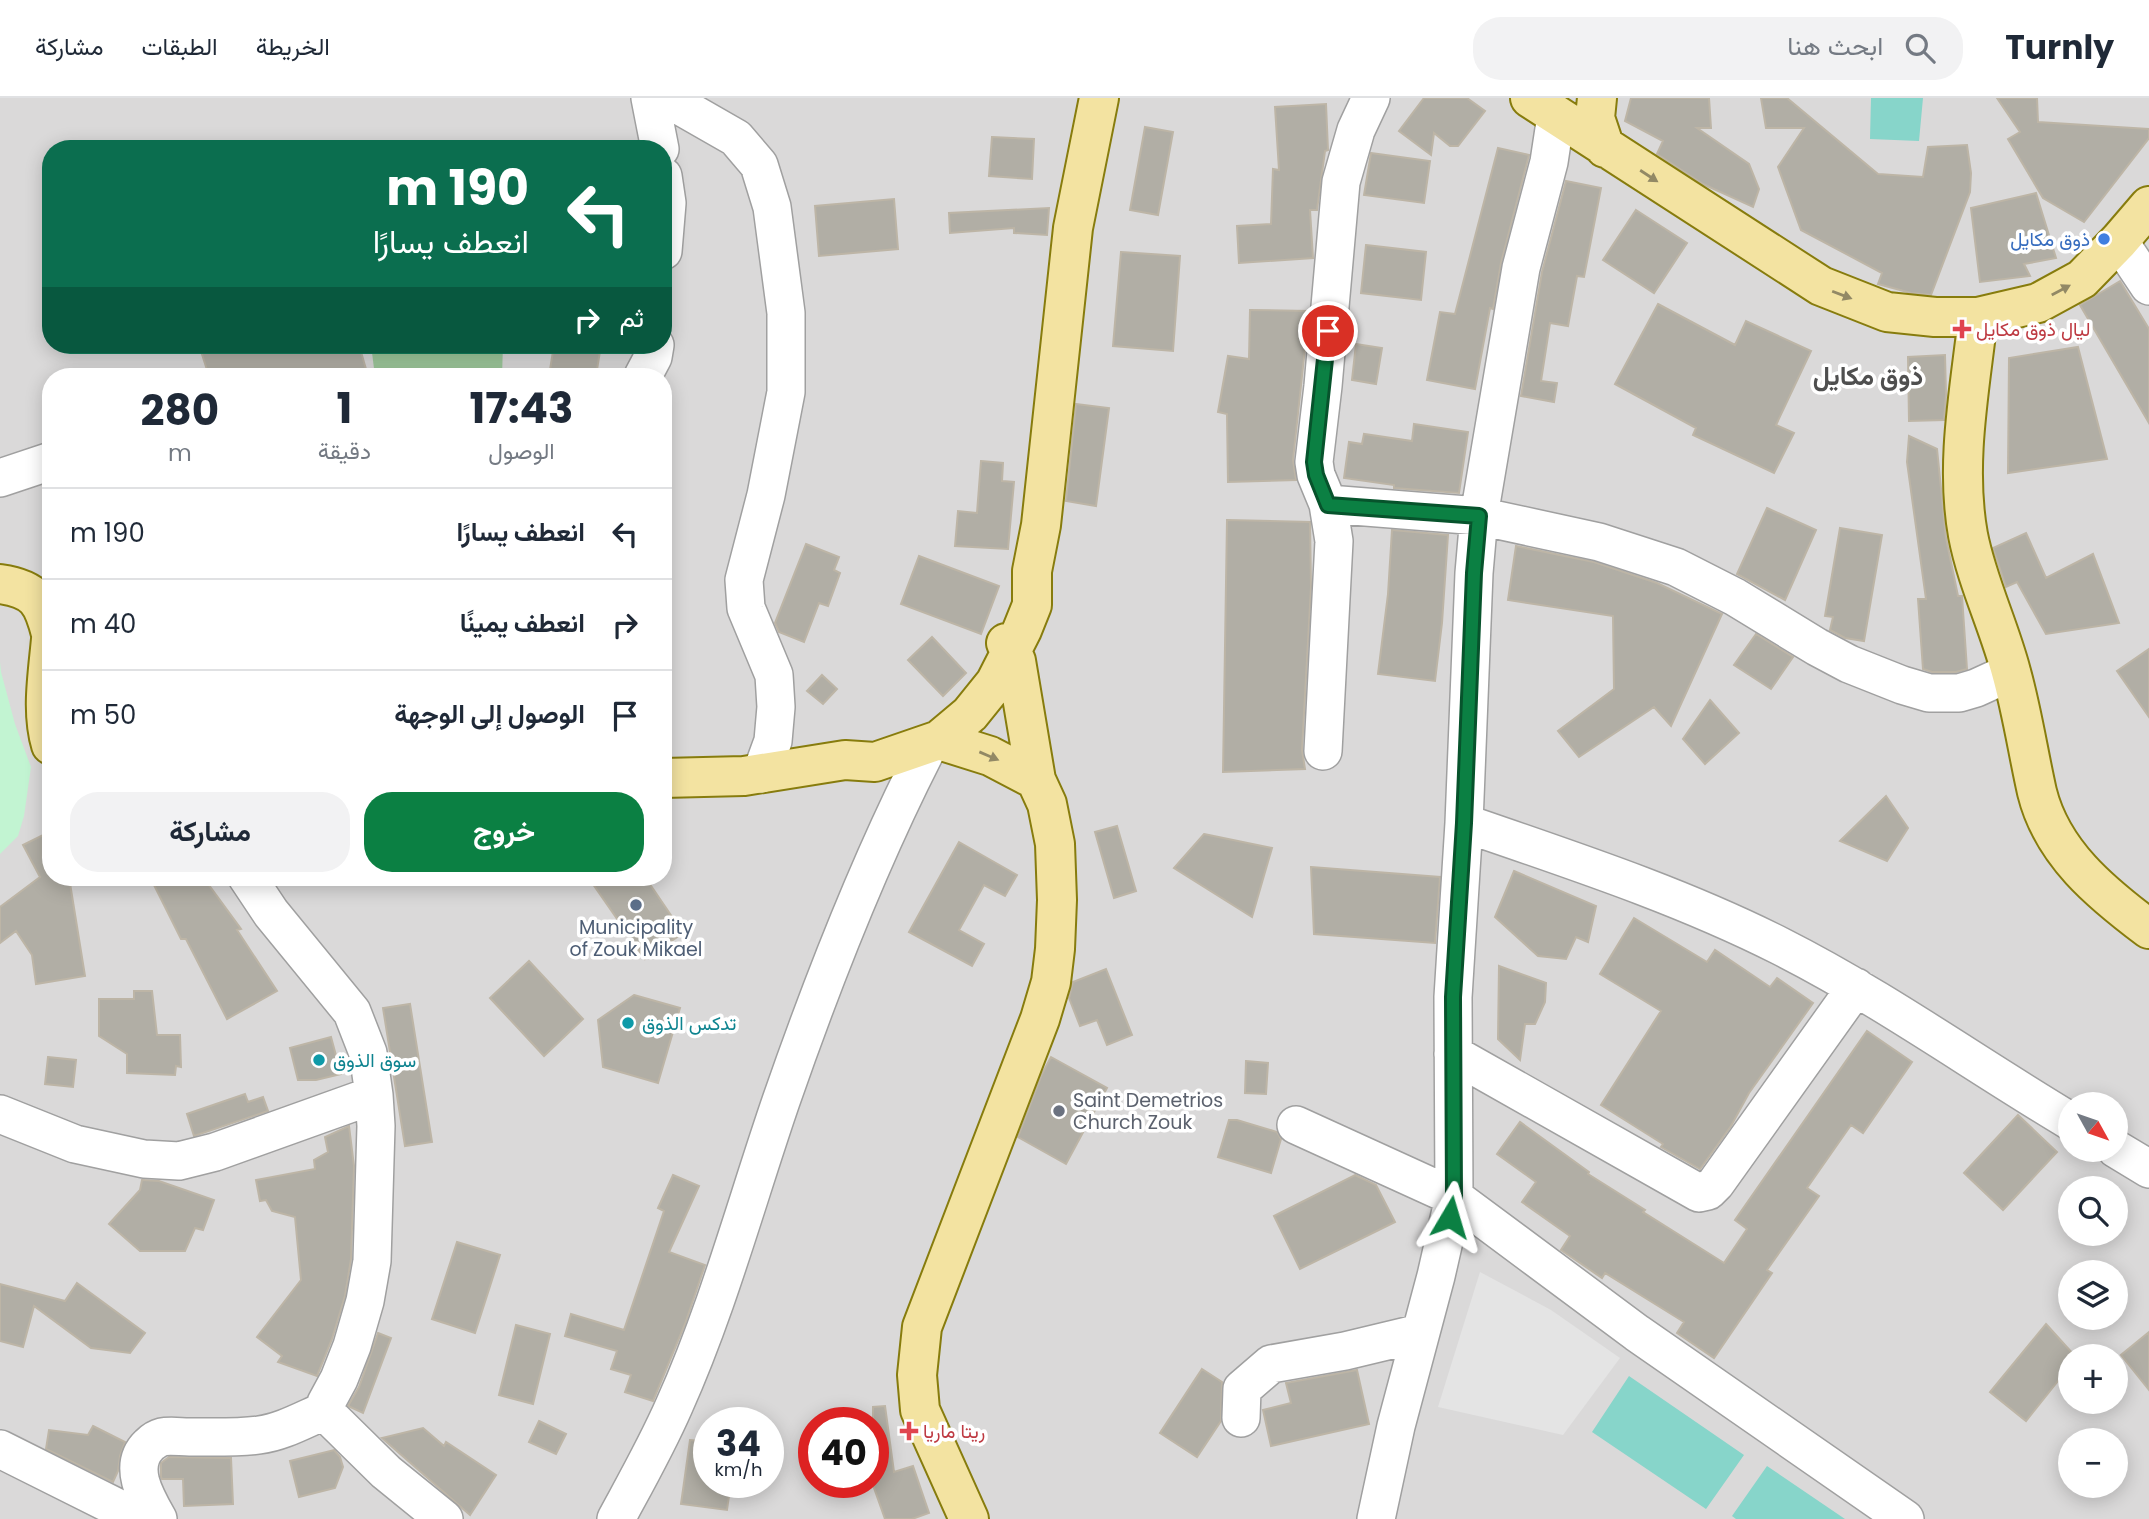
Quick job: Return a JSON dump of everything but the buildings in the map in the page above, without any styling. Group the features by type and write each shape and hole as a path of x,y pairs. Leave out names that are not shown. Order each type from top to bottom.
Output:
{"main road":[{"path":"863,756 923,725 956,699 1032,605 1032,571 1041,525 1073,228 1099,98"},
{"path":"1597,98 1595,118 1605,148"},
{"path":"1543,107 1821,286 1887,312 1935,317 1978,317 2038,303 2082,279 2149,206"},
{"path":"1978,317 1964,440 1965,512 1974,560 2011,672 2038,794 2050,826 2067,855 2089,881 2149,929"},
{"path":"0,584 25,590 42,598"},
{"path":"934,743 970,714 995,683 1010,633"},
{"path":"1010,633 1031,649 1036,673 1051,779 1042,792"},
{"path":"672,778 761,774 934,743 990,756 1042,792 1055,845 1057,900 1051,982 1040,1019 922,1326 917,1375 920,1410 969,1519"}],"street":[{"path":"650,98 658,140"},
{"path":"666,98 736,138 759,165 772,207 786,313 786,392 766,495 744,580 746,608 774,675 776,707 773,741 761,774"},
{"path":"1323,751 1334,541 1328,505 1316,475 1314,462 1341,182 1356,130 1371,98"},
{"path":"1376,1519 1396,1426 1454,1197 1453,997 1464,823 1474,573 1479,516 1521,268 1549,162 1543,107"},
{"path":"2119,241 2149,286"},
{"path":"0,478 42,464"},
{"path":"1328,505 1479,516 1599,542 1675,567 1735,597 1849,664 1929,693 1959,694 2011,672"},
{"path":"616,1519 674,1406 712,1308 781,1100 843,933 897,808 934,743"},
{"path":"863,756 897,808"},
{"path":"1464,823 1596,869 1716,916 1779,946 1856,986 2058,1113"},
{"path":"253,886 271,913 352,1012 368,1053 374,1095 376,1126 372,1261 365,1301 352,1346 324,1411"},
{"path":"1453,1054 1699,1194 1708,1191 1716,1183 1856,986"},
{"path":"0,1114 75,1144 145,1159 179,1161 215,1152 374,1095"},
{"path":"1296,1125 1454,1197 1637,1333 1905,1519"},
{"path":"2128,1156 2149,1169"},
{"path":"1241,1418 1242,1389 1271,1364 1345,1351 1420,1333"},
{"path":"158,1519 147,1500 139,1469 144,1451 153,1442 163,1436 232,1437 262,1434 288,1427 324,1411"},
{"path":"324,1411 386,1472 444,1519"},
{"path":"0,1449 140,1519"}],"shaded area":[{"path":"0,98 2149,98 2149,1519 0,1519"},
{"path":"1871,98 1923,98 1919,141 1870,139"},
{"path":"1480,1272 1551,1310 1620,1358 1563,1435 1438,1407"},
{"path":"1629,1376 1744,1455 1706,1509 1592,1432"},
{"path":"1767,1466 1845,1519 1736,1519 1732,1516"}],"green space":[{"path":"372,354 503,354 502,368 374,368"},
{"path":"0,662 15,724 31,767 24,816 18,836 0,854"}],"place":[{"name":"ذوق مكايل","path":"2104,239"},
{"name":"ليال ذوق مكايل","path":"1962,329"},
{"name":"Municipality of Zouk Mikael","path":"636,905"},
{"name":"تدكس الذوق","path":"628,1023"},
{"name":"سوق الذوق","path":"319,1060"},
{"name":"Saint Demetrios Church Zouk","path":"1059,1111"},
{"name":"ريتا ماريا","path":"909,1431"}],"district":[{"name":"ذوق مكايل","path":"1868,376"}],"route":[{"path":"1328,331 1314,462 1316,475 1328,505 1479,516 1453,997 1454,1197 1450,1217"}]}
